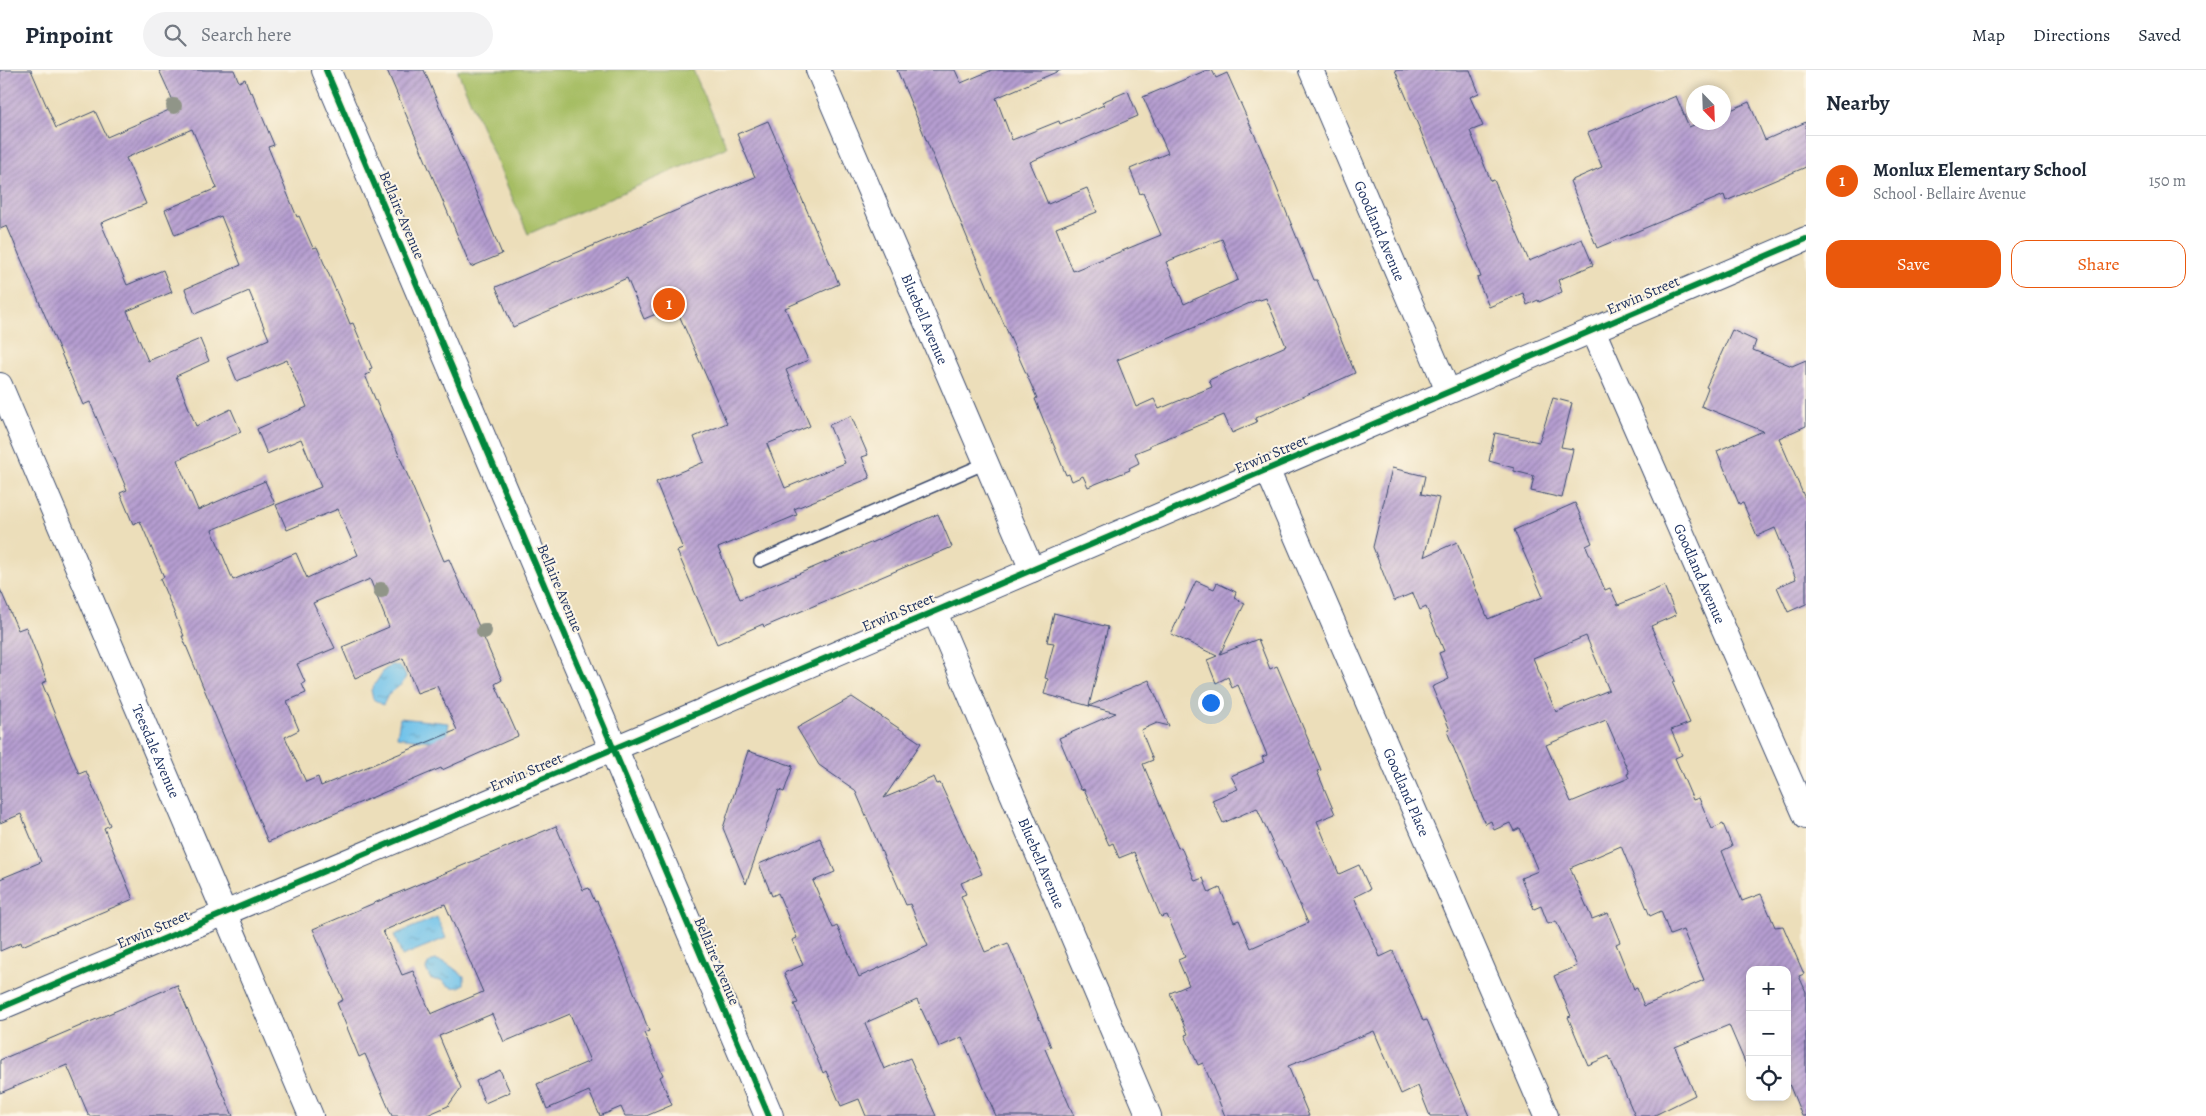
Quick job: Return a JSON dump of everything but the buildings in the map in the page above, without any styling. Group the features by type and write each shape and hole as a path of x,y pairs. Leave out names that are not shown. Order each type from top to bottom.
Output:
{"street":[{"name":"Bellaire Avenue","path":"326,70 769,1116"},
{"name":"Bluebell Avenue","path":"818,70 1032,570"},
{"name":"Goodland Avenue","path":"1311,70 1448,392"},
{"name":"Erwin Street","path":"0,1008 1806,239"},
{"name":"Goodland Avenue","path":"1593,330 1806,818"},
{"name":"Teesdale Avenue","path":"0,385 311,1116"},
{"name":"Goodland Place","path":"1267,469 1546,1116"},
{"name":"Bluebell Avenue","path":"934,610 1149,1116"}],"lane":[{"path":"760,561 986,463"}],"green space":[{"path":"457,70 693,70 727,147 528,234"}],"water":[{"path":"392,665 401,668 406,676 403,683 388,695 383,705 373,699 371,690 384,670"},
{"path":"400,718 449,723 446,743 397,737"},
{"path":"437,917 446,938 402,956 394,935"},
{"path":"436,960 447,964 464,976 464,984 452,987 441,980 430,978 426,969 432,961"}],"cycle path":[{"path":"326,70 769,1116"},
{"path":"0,1008 653,732 1806,239"}],"place":[{"name":"Monlux Elementary School","path":"669,304"}]}
